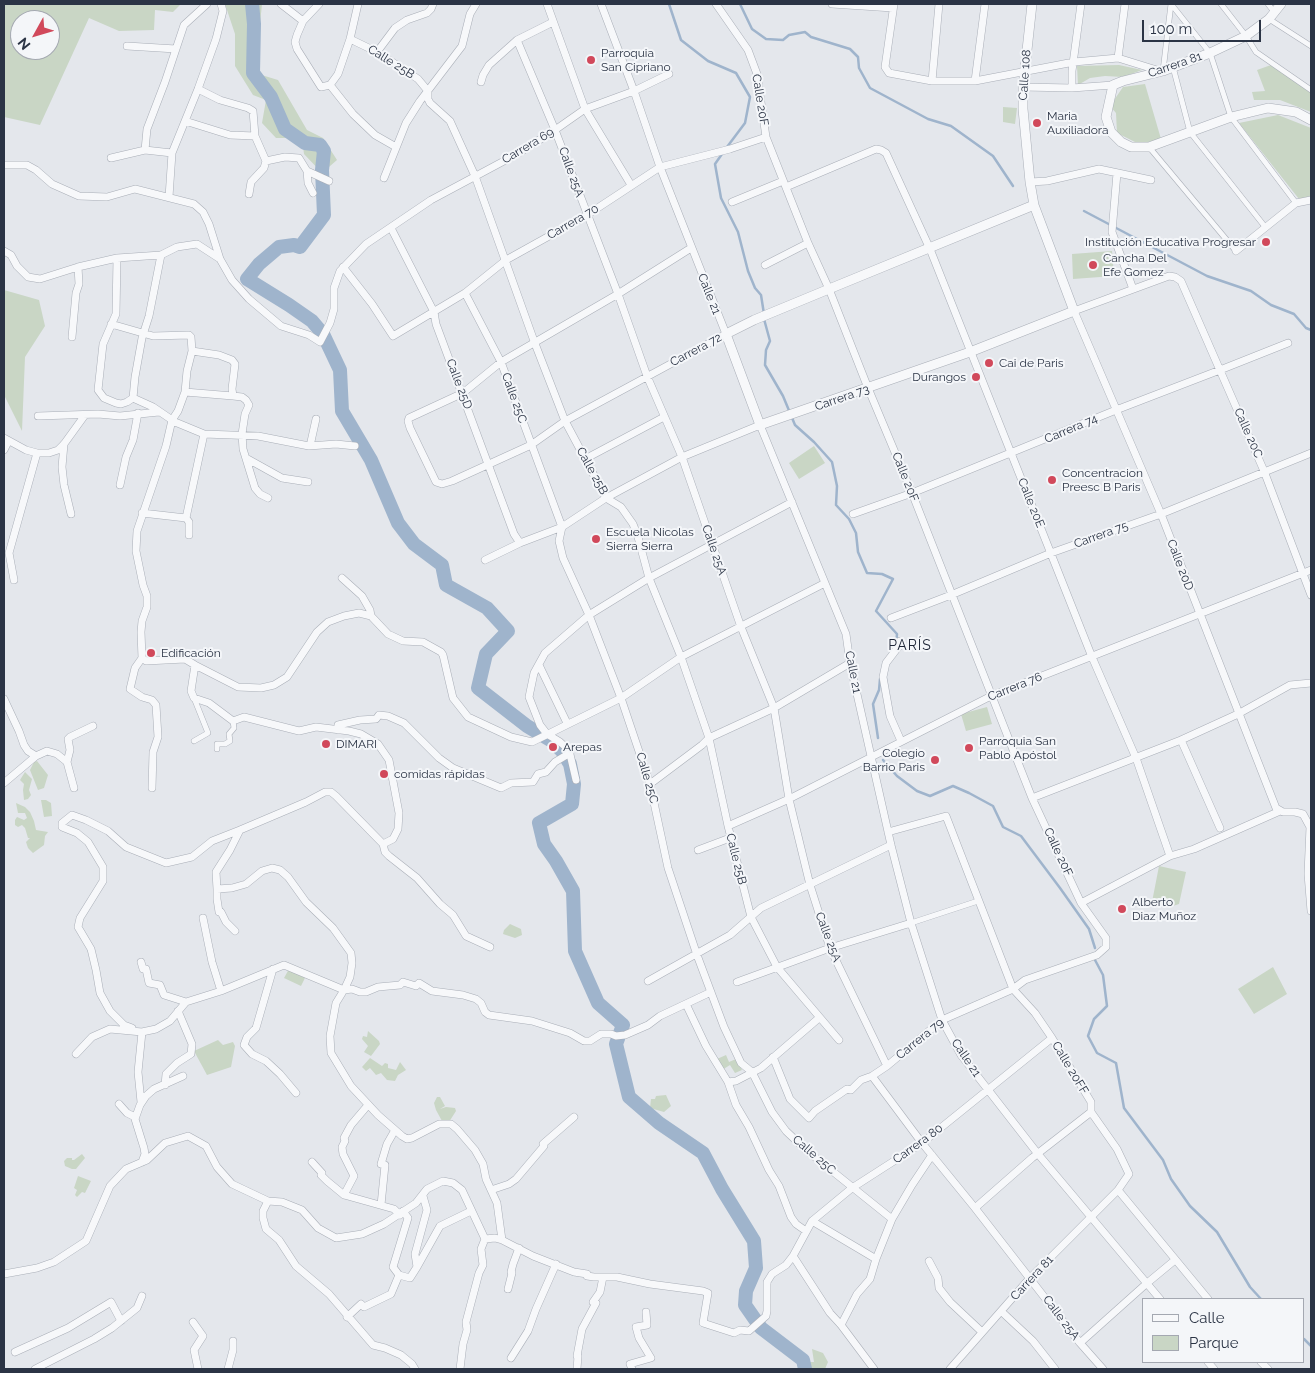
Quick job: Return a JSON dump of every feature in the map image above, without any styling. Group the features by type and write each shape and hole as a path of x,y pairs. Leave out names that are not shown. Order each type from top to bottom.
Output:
{"street":[{"path":"145,150 147,130 184,25 207,4"},
{"path":"169,197 172,154 216,38 223,11 221,4"},
{"path":"281,4 303,21"},
{"path":"319,4 303,21 295,42 297,50 321,87 330,84 338,74 350,39 358,4"},
{"path":"377,52 395,28 407,20 427,13 433,4"},
{"path":"384,178 406,123 462,46 470,14 476,4"},
{"path":"547,4 585,109 631,185"},
{"name":"Calle 21","path":"601,4 691,248 760,425 846,634 850,663 891,845 911,923 942,1020 961,1055 1038,1154 1159,1298"},
{"name":"Calle 20F","path":"716,4 748,50 757,74 766,136 784,184 912,493 1032,798 1081,903 1106,938 1106,947"},
{"path":"832,4 893,6 885,67 889,73 932,81 975,81 1074,62 1118,58 1162,71 1171,4"},
{"path":"932,81 939,4"},
{"path":"975,81 985,4"},
{"name":"Calle 108","path":"1032,4 1024,71 1023,109 1034,206"},
{"path":"1072,88 1072,70 1081,4"},
{"path":"1118,58 1125,4"},
{"path":"1171,4 1210,53 1231,117 1296,203"},
{"path":"1220,4 1246,36 1256,52 1311,90"},
{"path":"1268,4 1272,16 1311,46"},
{"name":"Carrera 81","path":"1113,85 1123,80 1173,67 1210,53 1246,36 1272,16 1280,4"},
{"path":"481,82 489,65 518,40 553,22"},
{"name":"Calle 25B","path":"350,39 377,52 418,79 428,91 428,99 450,121 475,176 534,342 565,421 606,498 621,507 633,524 649,578 681,657 709,738 730,838 751,917 777,967 839,1040"},
{"name":"Calle 25A","path":"518,40 618,294 647,376 682,457 741,627 774,708 789,799 810,885 830,948 887,1066"},
{"path":"127,46 176,48"},
{"path":"1173,67 1190,132 1266,228"},
{"name":"Carrera 69","path":"343,268 366,244 432,200 517,154 585,109 634,91 669,74"},
{"path":"330,84 353,114 374,135 396,147"},
{"path":"1023,87 1072,88 1113,85 1106,117 1110,132 1121,142 1131,147 1149,147 1231,117 1268,108 1296,112 1311,120"},
{"path":"198,89 220,100 252,109 255,136 266,161 264,168 251,182 249,194"},
{"path":"185,121 230,135 255,136"},
{"name":"Carrera 70","path":"343,268 372,304 393,336 465,293 506,260 587,215 660,167 730,149 766,136"},
{"path":"1149,147 1236,251 1296,203 1311,200"},
{"name":"Calle 20E","path":"784,184 876,149 886,153 930,249 1092,657 1136,758 1170,856"},
{"path":"111,158 145,150 172,154"},
{"path":"266,161 285,157 298,158 307,172 308,182 313,193"},
{"path":"4,165 27,165 52,184 79,196 107,197 135,189 194,204 203,212 209,224 220,259 232,280 250,299 281,326 309,335 320,342 330,323 334,309 336,279 343,268"},
{"path":"1030,182 1099,169 1151,180"},
{"path":"307,172 327,180"},
{"path":"1117,173 1112,232 1133,289"},
{"path":"732,202 784,184"},
{"name":"Carrera 72","path":"463,393 412,416 408,421 438,484 452,481 531,445 565,421 754,320 1034,206"},
{"name":"Calle 20D","path":"1034,206 1074,310 1160,514 1276,808 1280,811"},
{"name":"Calle 25D","path":"391,228 434,312 436,324 514,534 520,543"},
{"path":"764,265 808,243"},
{"path":"4,251 11,256 17,266 28,277 40,278 78,266 117,258 161,255 177,247 197,244 220,259"},
{"path":"463,393 501,362 618,294 691,248"},
{"path":"117,258 117,306 102,348 98,384 99,392 107,400 122,404 133,398 143,333 149,316 161,255"},
{"path":"72,337 76,293 79,284 78,266"},
{"name":"Carrera 73","path":"485,560 520,543 562,527 606,498 682,457 760,425 805,411 970,352 1074,310 1169,276 1175,276"},
{"name":"Calle 20C","path":"1175,276 1180,281 1264,471 1311,595"},
{"name":"Calle 25C","path":"465,293 501,362 562,527 560,541 563,558 589,615 621,698 650,784 668,868 697,955 741,1063 752,1072 772,1112 786,1131 806,1150 892,1219"},
{"path":"111,324 152,336 189,335 191,337 192,351 187,371 185,392 178,411 172,420 166,446 142,513 136,551 147,596 147,607 142,621 142,658 135,668 130,689 156,704 158,737 153,752 152,788"},
{"name":"Carrera 74","path":"853,514 1012,454 1116,410 1288,343"},
{"path":"192,351 219,354 232,360 235,364 232,389 234,396"},
{"path":"185,392 242,397 246,400 248,406 242,434 243,449 255,488 260,494 268,498"},
{"path":"133,398 172,420 204,434 242,434 310,446 355,446"},
{"path":"38,416 98,414 120,416 160,412"},
{"path":"120,485 126,457 133,440 138,413"},
{"path":"4,450 6,440 36,453 58,450 85,415"},
{"path":"585,459 664,417"},
{"path":"310,446 316,419"},
{"path":"186,518 204,434"},
{"path":"64,444 62,467 71,514"},
{"name":"Carrera 75","path":"891,618 1051,554 1160,514 1311,452"},
{"path":"14,580 10,553 36,453"},
{"path":"246,458 282,478 308,482"},
{"path":"576,780 567,754 560,742 547,734 540,725 529,697 534,673 545,653 589,615 649,578 792,502"},
{"path":"142,513 186,518 190,522 189,535"},
{"name":"Carrera 76","path":"728,826 789,799 991,696 1311,570"},
{"path":"342,578 362,596 370,610 371,616"},
{"path":"142,658 146,661 185,660 238,687 261,688 274,685 287,677 317,632 328,622 359,613 371,616 388,634 403,641 423,642 441,652 444,655 453,698 468,716 511,738 532,742 621,698 681,657 825,583"},
{"path":"900,641 899,646 886,663 883,677 890,716 901,741"},
{"path":"650,784 709,738 774,708 850,663"},
{"path":"194,741 208,733 191,691 195,665"},
{"path":"539,665 567,724"},
{"path":"1032,798 1181,740 1238,714 1290,686 1311,682"},
{"path":"194,698 209,703 233,721 234,728 229,734 230,741 225,744 217,744 217,750"},
{"path":"4,699 24,746 36,756"},
{"path":"338,730 338,725 360,720 376,719 379,716 388,716 404,723 453,768 501,788 511,783 533,782 538,774 546,772 555,762 567,754"},
{"path":"233,721 244,717 299,730 316,727 338,730 361,734 378,744 390,760 399,813 398,829 393,839 383,844"},
{"path":"74,788 67,762 70,750 68,739 70,736 93,726"},
{"path":"1181,740 1220,828"},
{"path":"4,782 36,756 51,751 67,762"},
{"path":"142,1032 124,1025 110,1011 100,993 91,949 78,926 80,918 103,881 103,867 88,842 77,833 62,826 62,823 72,815 108,831 126,846 166,863 192,857 212,841 306,802 325,792 331,792 383,844 385,852 417,878 440,904 453,915 466,936 490,947"},
{"path":"1081,903 1170,856 1194,849 1280,811 1303,814 1310,827 1308,874 1311,910"},
{"name":"Calle 20FF","path":"888,832 946,816 1013,989 1035,1013 1052,1038 1091,1102 1092,1112 1117,1149 1129,1174 1118,1190"},
{"path":"235,930 219,912 216,872 240,830"},
{"path":"698,850 730,838"},
{"path":"648,981 730,935 761,908 891,845"},
{"path":"217,889 232,888 246,884 262,871 272,868 280,870 288,877 306,902 333,928 351,953 352,963 350,977 336,1003 330,1036 331,1053 351,1086 368,1105 407,1139 439,1124 451,1124 457,1129 475,1150 483,1164 486,1179 497,1203 502,1240"},
{"path":"737,982 830,948 978,902"},
{"path":"203,918 221,991"},
{"name":"Carrera 79","path":"773,1057 790,1099 809,1118 815,1111 847,1089 851,1090 861,1080 872,1076 887,1066 942,1020 1013,989 1026,980 1097,955 1106,947"},
{"path":"142,962 143,970 146,969 149,983 160,985 164,994 186,1002"},
{"path":"76,1054 92,1037 110,1029 142,1032 156,1029 170,1021 186,1002 221,991 284,965 344,990 352,989 366,992 378,987 403,982 416,986 419,983 432,991 463,995 476,999 489,1015 532,1022 570,1033 584,1041 590,1041 601,1034 624,1036 711,992"},
{"path":"273,969 256,1028 247,1037 244,1045 252,1054 266,1061 296,1093"},
{"path":"686,1004 706,1046 728,1082 736,1106 750,1127 791,1217 796,1224 806,1231"},
{"path":"164,1085 166,1074 177,1063 191,1054 192,1044 178,1011"},
{"path":"728,1082 736,1081 761,1068 819,1018"},
{"path":"142,1032 138,1052 141,1102 136,1118 145,1154 142,1162"},
{"name":"Carrera 80","path":"793,1256 812,1221 852,1188 922,1143 1052,1038"},
{"path":"141,1102 154,1089 183,1076"},
{"name":"Calle 25A","path":"872,1076 932,1156 1080,1343 1103,1369"},
{"path":"119,1104 127,1113 136,1118"},
{"path":"344,1195 354,1176 343,1154 344,1138 368,1105"},
{"path":"975,1208 1038,1154 1092,1112"},
{"path":"491,1190 509,1184 516,1179 544,1146 542,1144 574,1117"},
{"path":"381,1205 385,1165 381,1164 387,1144 395,1130"},
{"path":"4,1274 37,1268 54,1262 86,1241 110,1186 126,1169 147,1160 165,1143 188,1136 206,1146 217,1167 232,1184 268,1202 282,1202 302,1210 318,1228 336,1238 362,1234 402,1213 423,1196 427,1189 443,1181 453,1183 462,1190 485,1239 481,1249 483,1265 466,1322 460,1369"},
{"path":"841,1325 858,1294 870,1279 892,1219 932,1156"},
{"path":"312,1162 327,1181 344,1195 394,1209 408,1218 393,1268 399,1275 410,1278 440,1226 471,1211"},
{"path":"1118,1190 1207,1298"},
{"name":"Carrera 81","path":"950,1369 1030,1278 1118,1190"},
{"path":"416,1266 415,1254 427,1210 423,1196"},
{"path":"268,1202 263,1212 266,1229 279,1240 296,1266 329,1294 373,1345 401,1355 415,1369"},
{"path":"812,1221 876,1259"},
{"path":"485,1239 496,1238 502,1240 574,1272 587,1274 587,1276 617,1277 650,1284 703,1291 708,1293 702,1323 734,1333 740,1330 749,1330 766,1316 767,1282 772,1274 786,1265 793,1256 830,1313 874,1369"},
{"path":"508,1289 513,1264 519,1248"},
{"path":"1080,1343 1175,1260"},
{"path":"928,1261 938,1278 939,1288 950,1302 982,1332"},
{"path":"511,1358 528,1331 556,1264"},
{"path":"347,1317 361,1304 364,1307 391,1294 399,1275"},
{"path":"577,1369 577,1356 582,1329 596,1303 593,1302 600,1292 603,1277"},
{"path":"35,1369 94,1339 121,1322 137,1308 142,1296"},
{"path":"15,1352 68,1328 111,1302 121,1322"},
{"path":"632,1369 630,1364 651,1358 639,1338 636,1327 647,1325 646,1312"},
{"path":"1002,1312 1032,1340 1055,1369"},
{"path":"193,1322 203,1336 194,1350 198,1369"},
{"path":"228,1369 233,1342"}],"green space":[{"path":"4,4 181,4 173,12 155,10 154,30 119,31 89,18 40,125 4,117"},
{"path":"225,4 262,4 255,73 278,80 307,130 323,138 337,160 322,173 304,154 302,138 276,138 262,123 266,100 253,95 235,66 235,34"},
{"path":"1119,65 1142,70 1123,77 1105,76 1090,78 1078,85 1077,66"},
{"path":"1271,65 1311,93 1311,112 1280,100 1254,100 1252,92 1265,91 1257,70"},
{"path":"1145,84 1161,139 1139,144 1117,133 1116,113 1110,106 1123,87"},
{"path":"1003,107 1017,108 1015,124 1003,122"},
{"path":"1278,115 1311,128 1311,196 1299,199 1239,123"},
{"name":"Cancha Del Efe Gomez","path":"1112,251 1114,276 1073,279 1072,254"},
{"path":"4,290 39,300 45,326 25,357 22,431 4,395"},
{"path":"814,446 825,463 799,479 789,463"},
{"path":"987,707 992,724 966,731 961,714"},
{"path":"37,761 48,775 44,788 38,790 30,770 34,762"},
{"path":"25,772 32,779 29,790 31,795 28,799 24,800 24,784 20,780"},
{"path":"41,800 51,803 52,816 44,817"},
{"path":"16,803 25,807 30,812 36,830 48,832 45,836 44,845 33,853 28,848 26,842 30,838 28,838 25,828 22,825 18,827 15,825 17,817 24,820 27,818 25,813 18,813"},
{"path":"1159,866 1186,872 1179,904 1173,906 1152,902"},
{"path":"510,924 521,929 522,935 515,938 503,934"},
{"path":"1273,967 1287,994 1254,1014 1238,989"},
{"path":"289,969 305,978 301,986 284,978"},
{"path":"368,1031 380,1044 371,1056 364,1052 368,1046 362,1039 363,1036 367,1037"},
{"path":"218,1040 223,1045 233,1042 235,1046 231,1067 207,1075 194,1051"},
{"path":"726,1055 729,1062 736,1059 742,1070 735,1073 730,1065 722,1070 717,1059"},
{"path":"370,1058 382,1066 385,1063 388,1064 388,1068 396,1070 400,1062 406,1070 398,1075 395,1081 387,1080 381,1073 376,1075 370,1068 366,1071 362,1067"},
{"path":"666,1095 671,1106 664,1112 650,1108 651,1099 655,1099 656,1096"},
{"path":"437,1097 440,1097 445,1106 440,1109 446,1107 455,1108 456,1111 449,1122 442,1121 436,1110 434,1103"},
{"path":"82,1154 85,1158 76,1169 65,1166 64,1161 67,1158 74,1160"},
{"path":"78,1176 91,1181 85,1193 82,1192 77,1197 75,1195 77,1190 74,1188"},
{"path":"812,1349 823,1353 828,1362 825,1369 806,1369 805,1362 814,1362"}],"waterway":[{"path":"252,4 254,24 253,73 271,97 285,129 305,143 320,145 324,151 322,170 324,215 300,247 294,245 279,247 259,264 247,279 312,321 323,334 340,370 342,411 371,460 398,523 414,544 442,565 446,585 487,608 508,631 486,654 478,688 527,726 552,741 562,751 570,764 574,784 572,804 539,823 544,844 573,891 575,951 598,1003 623,1025 616,1044 629,1097 659,1123 703,1153 722,1189 754,1241 756,1268 746,1291 745,1305 761,1328 803,1360 805,1369"},
{"path":"669,4 681,40 708,61 736,73 750,97 745,123 727,147"},
{"path":"740,4 752,29 766,39 783,40 789,35 805,32 811,37 850,49 858,57 859,68 870,88 928,119 951,126 993,156 1013,186"},
{"path":"722,154 715,164 721,198 738,232 748,271 755,288 761,295 764,314"},
{"path":"1084,211 1207,276 1251,291 1271,305 1294,314 1306,328 1311,330"},
{"path":"764,319 770,341 766,350 765,365 783,396 795,425 832,462 837,486 836,505 849,519 856,533 858,552 867,573 882,574 893,579 876,611 897,634 896,646"},
{"path":"878,738 873,704 879,690 880,679"},
{"path":"883,760 897,776 917,791 930,796 953,786 993,806 1003,827 1021,836 1060,888 1089,929 1095,948"},
{"path":"1095,960 1103,975 1107,1006 1094,1019 1088,1036 1097,1053 1116,1063 1124,1108 1163,1160 1171,1179 1190,1206 1217,1232 1250,1287 1260,1298"},
{"path":"1305,1340 1311,1346"}],"place":[{"name":"Parroquia San Cipriano","path":"591,60"},
{"name":"Maria Auxiliadora","path":"1037,123"},
{"name":"Institución Educativa Progresar","path":"1266,242"},
{"name":"Cancha Del Efe Gomez","path":"1093,265"},
{"name":"Cai de Paris","path":"989,363"},
{"name":"Durangos","path":"976,377"},
{"name":"Concentracion Preesc B Paris","path":"1052,480"},
{"name":"Escuela Nicolas Sierra Sierra","path":"596,539"},
{"name":"Edificación","path":"151,653"},
{"name":"DIMARI","path":"326,744"},
{"name":"Arepas","path":"553,747"},
{"name":"Parroquia San Pablo Apóstol","path":"969,748"},
{"name":"Colegio Barrio Paris","path":"935,760"},
{"name":"comidas rápidas","path":"384,774"},
{"name":"Alberto Diaz Muñoz","path":"1122,909"}],"district":[{"name":"PARÍS","path":"910,646"}]}
